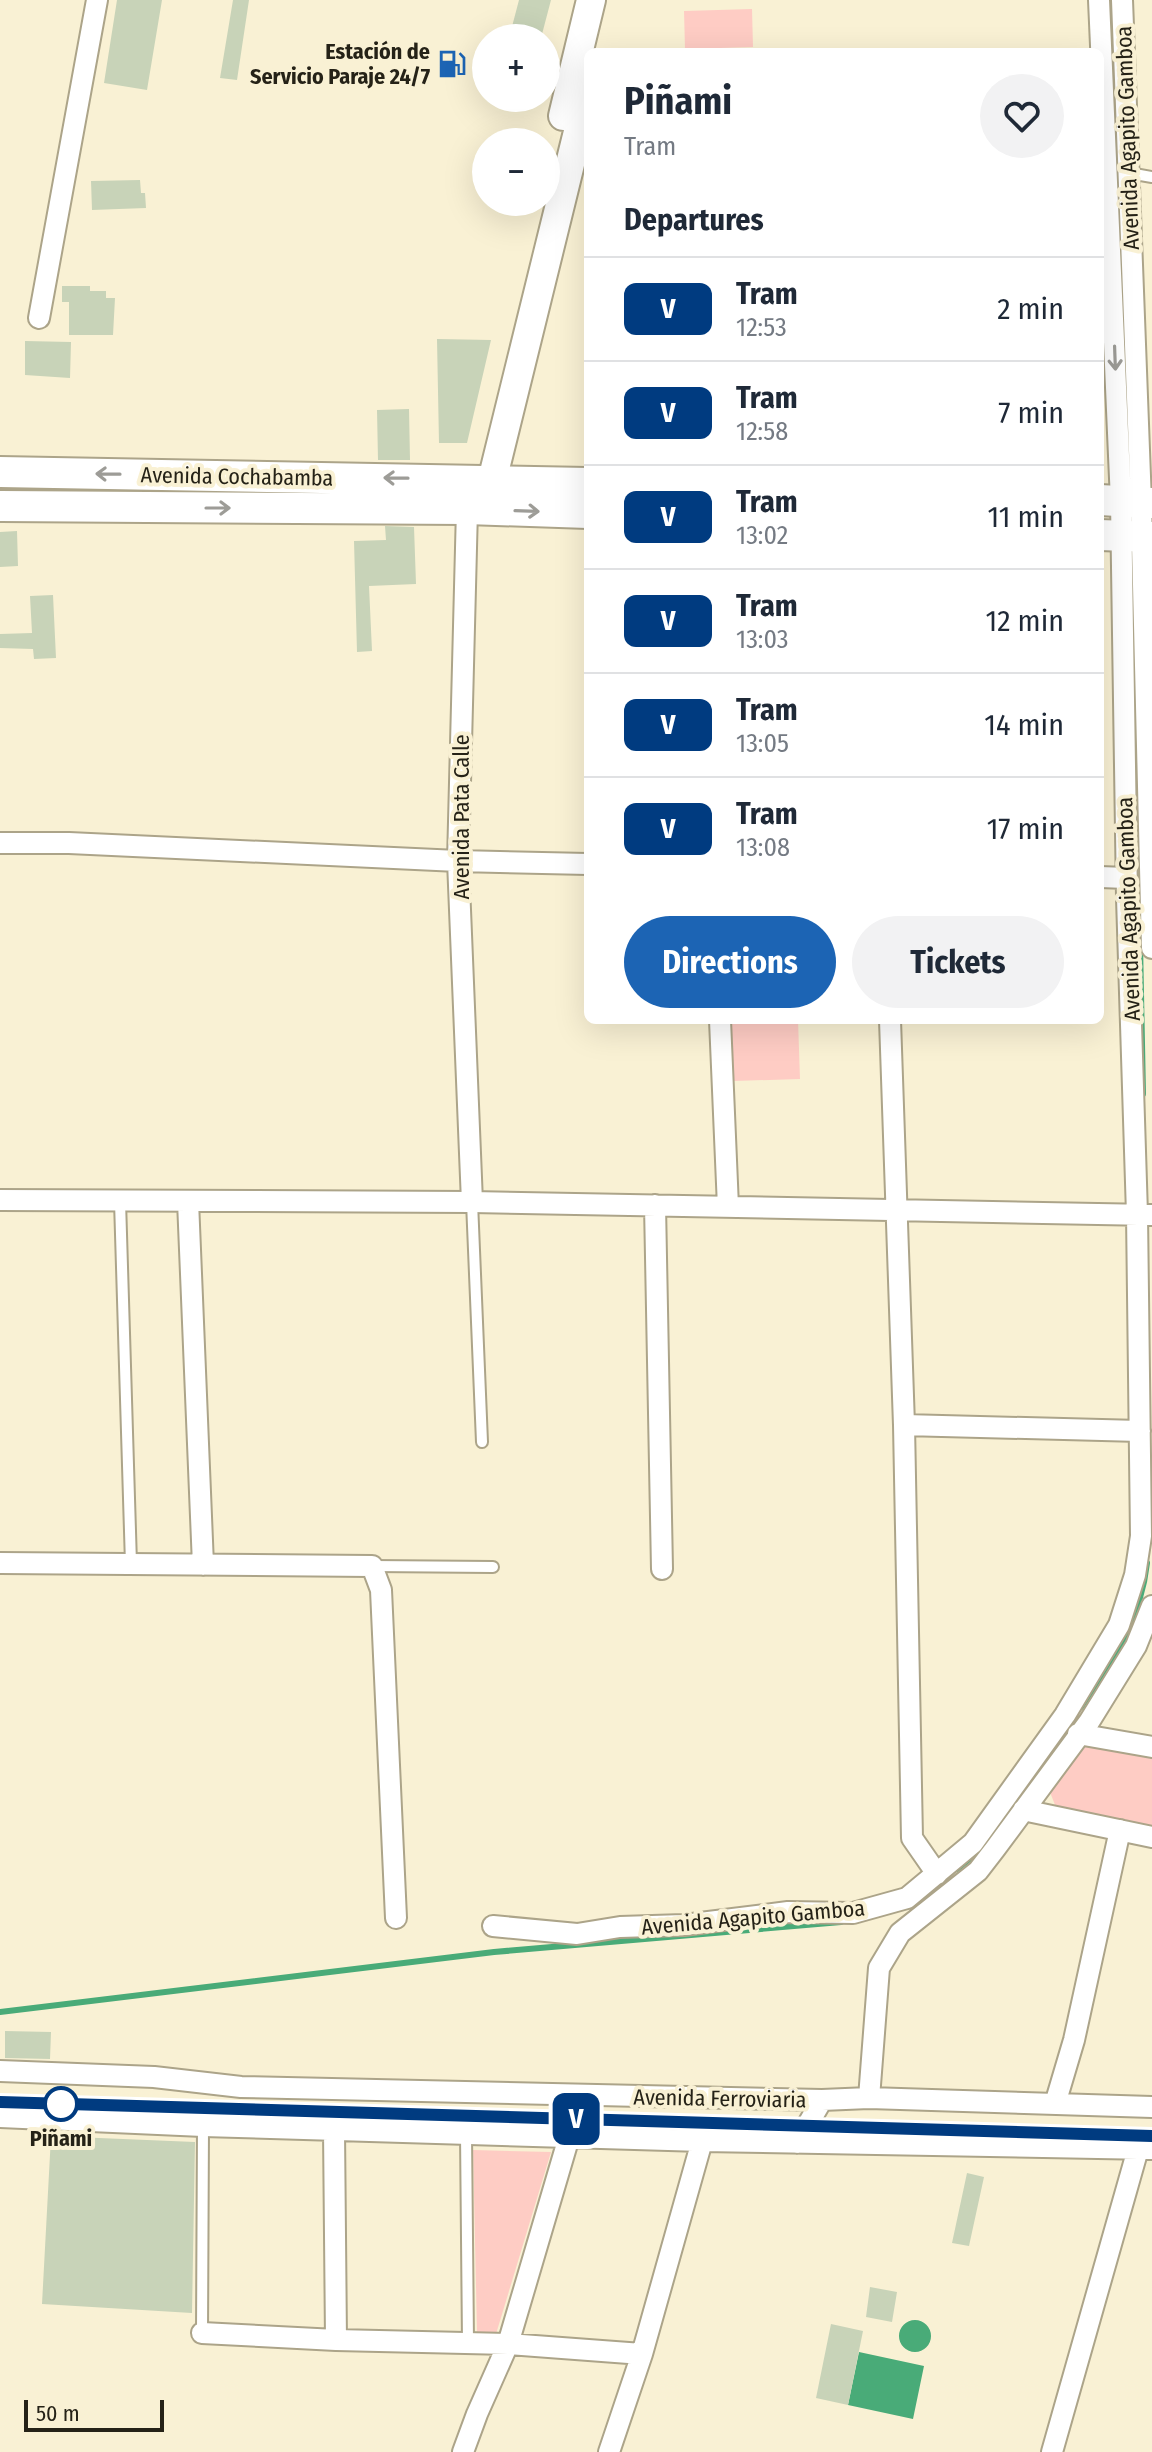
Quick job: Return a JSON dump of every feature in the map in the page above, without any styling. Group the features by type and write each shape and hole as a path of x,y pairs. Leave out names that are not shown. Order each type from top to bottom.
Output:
{"main road":[{"name":"Avenida Cochabamba","path":"0,472 480,495"},
{"path":"480,495 584,483"},
{"name":"Avenida Cochabamba","path":"0,506 480,495"},
{"path":"480,495 584,512"}],"street":[{"path":"39,318 97,0"},
{"path":"560,128 591,0"},
{"path":"599,48 611,0"},
{"name":"Avenida Agapito Gamboa","path":"1099,0 1100,48"},
{"name":"Avenida Agapito Gamboa","path":"1122,0 1129,173 1129,536 1152,948"},
{"name":"Avenida Pata Calle","path":"480,495 581,149 584,124"},
{"path":"1104,128 1127,128"},
{"name":"Avenida Agapito Gamboa","path":"1104,143 1128,502"},
{"name":"Avenida Pata Calle","path":"472,1202 458,861 480,495 539,216"},
{"name":"Avenida Agapito Gamboa","path":"493,1926 577,1934 620,1927 684,1925 788,1912 853,1913 907,1898 973,1843 1065,1715 1119,1625 1135,1575 1141,1536 1145,1215 1126,878 1129,536"},
{"path":"0,843 85,843 584,864"},
{"path":"1104,877 1126,878"},
{"path":"720,1024 728,1207"},
{"path":"890,1024 904,1425 912,1838 937,1874"},
{"path":"0,1200 472,1202 1145,1215"},
{"path":"188,1201 203,1565"},
{"path":"655,1205 662,1569"},
{"path":"904,1425 1140,1431"},
{"path":"0,1563 372,1566 381,1590 396,1918"},
{"path":"869,2098 879,1968 900,1933 978,1871 1089,1722 1136,1646 1152,1606"},
{"path":"1078,1734 1152,1747"},
{"path":"1023,1810 1152,1837"},
{"path":"1055,2104 1074,2040 1120,1830"},
{"name":"Avenida Ferroviaria","path":"0,2071 154,2077 241,2087 822,2100 869,2098 1152,2107"},
{"path":"797,2143 822,2100"},
{"name":"Avenida Ferroviaria","path":"0,2117 702,2141 1145,2149"},
{"path":"334,2130 336,2340"},
{"path":"463,2452 508,2344 569,2137"},
{"path":"609,2452 642,2354 702,2141"},
{"path":"1052,2452 1145,2149"},
{"path":"202,2333 336,2340 468,2342 642,2354"}],"lane":[{"path":"1129,173 1152,177"},
{"path":"120,1201 131,1564"},
{"name":"Avenida Pata Calle","path":"472,1202 482,1442"},
{"path":"372,1566 493,1567"},
{"path":"202,2333 203,2126"},
{"path":"466,2134 468,2342"}],"shaded area":[{"path":"752,9 753,47 685,48 684,11"},
{"path":"730,1024 798,1024 800,1079 733,1081"},
{"path":"1083,1746 1152,1758 1152,1832 1066,1813 1055,1805 1050,1792"},
{"path":"473,2150 551,2152 496,2334 477,2332"},
{"path":"915,2320 926,2325 931,2336 926,2347 915,2352 904,2347 899,2336 904,2325"},
{"path":"859,2352 924,2366 913,2419 848,2405"}],"building":[{"path":"117,0 162,0 147,90 104,83"},
{"path":"233,0 249,0 237,80 220,78"},
{"path":"519,0 551,0 545,24 513,24"},
{"path":"140,180 146,208 92,210 91,181"},
{"path":"62,286 90,286 90,291 106,291 106,298 115,298 113,335 69,335 69,302 62,302"},
{"path":"437,339 491,340 467,443 439,443"},
{"path":"25,341 71,342 70,378 25,375"},
{"path":"409,409 410,460 378,460 377,410"},
{"path":"385,526 414,527 416,584 369,586 372,651 357,652 354,541 386,540"},
{"path":"17,531 18,566 0,567 0,532"},
{"path":"53,595 56,658 34,659 33,649 0,648 0,634 32,633 30,596"},
{"path":"5,2031 51,2032 50,2059 5,2058"},
{"path":"51,2136 195,2142 192,2313 42,2304"},
{"path":"967,2173 984,2177 969,2246 952,2243"},
{"path":"870,2287 897,2292 892,2322 866,2317"},
{"path":"831,2324 863,2331 848,2405 816,2398"}],"waterway":[{"path":"1134,638 1143,1094"},
{"path":"1150,1471 1150,1540"},
{"path":"1081,1707 1132,1621 1147,1563"},
{"path":"957,1869 978,1849"},
{"path":"0,2012 494,1952 841,1922"}],"tram line":[{"path":"0,2102 1152,2136"},
{"name":"V","path":"0,2102 1152,2136"}],"place":[{"name":"Estación de Servicio Paraje 24/7","path":"452,64"},
{"name":"Piñami","path":"61,2104"}]}
